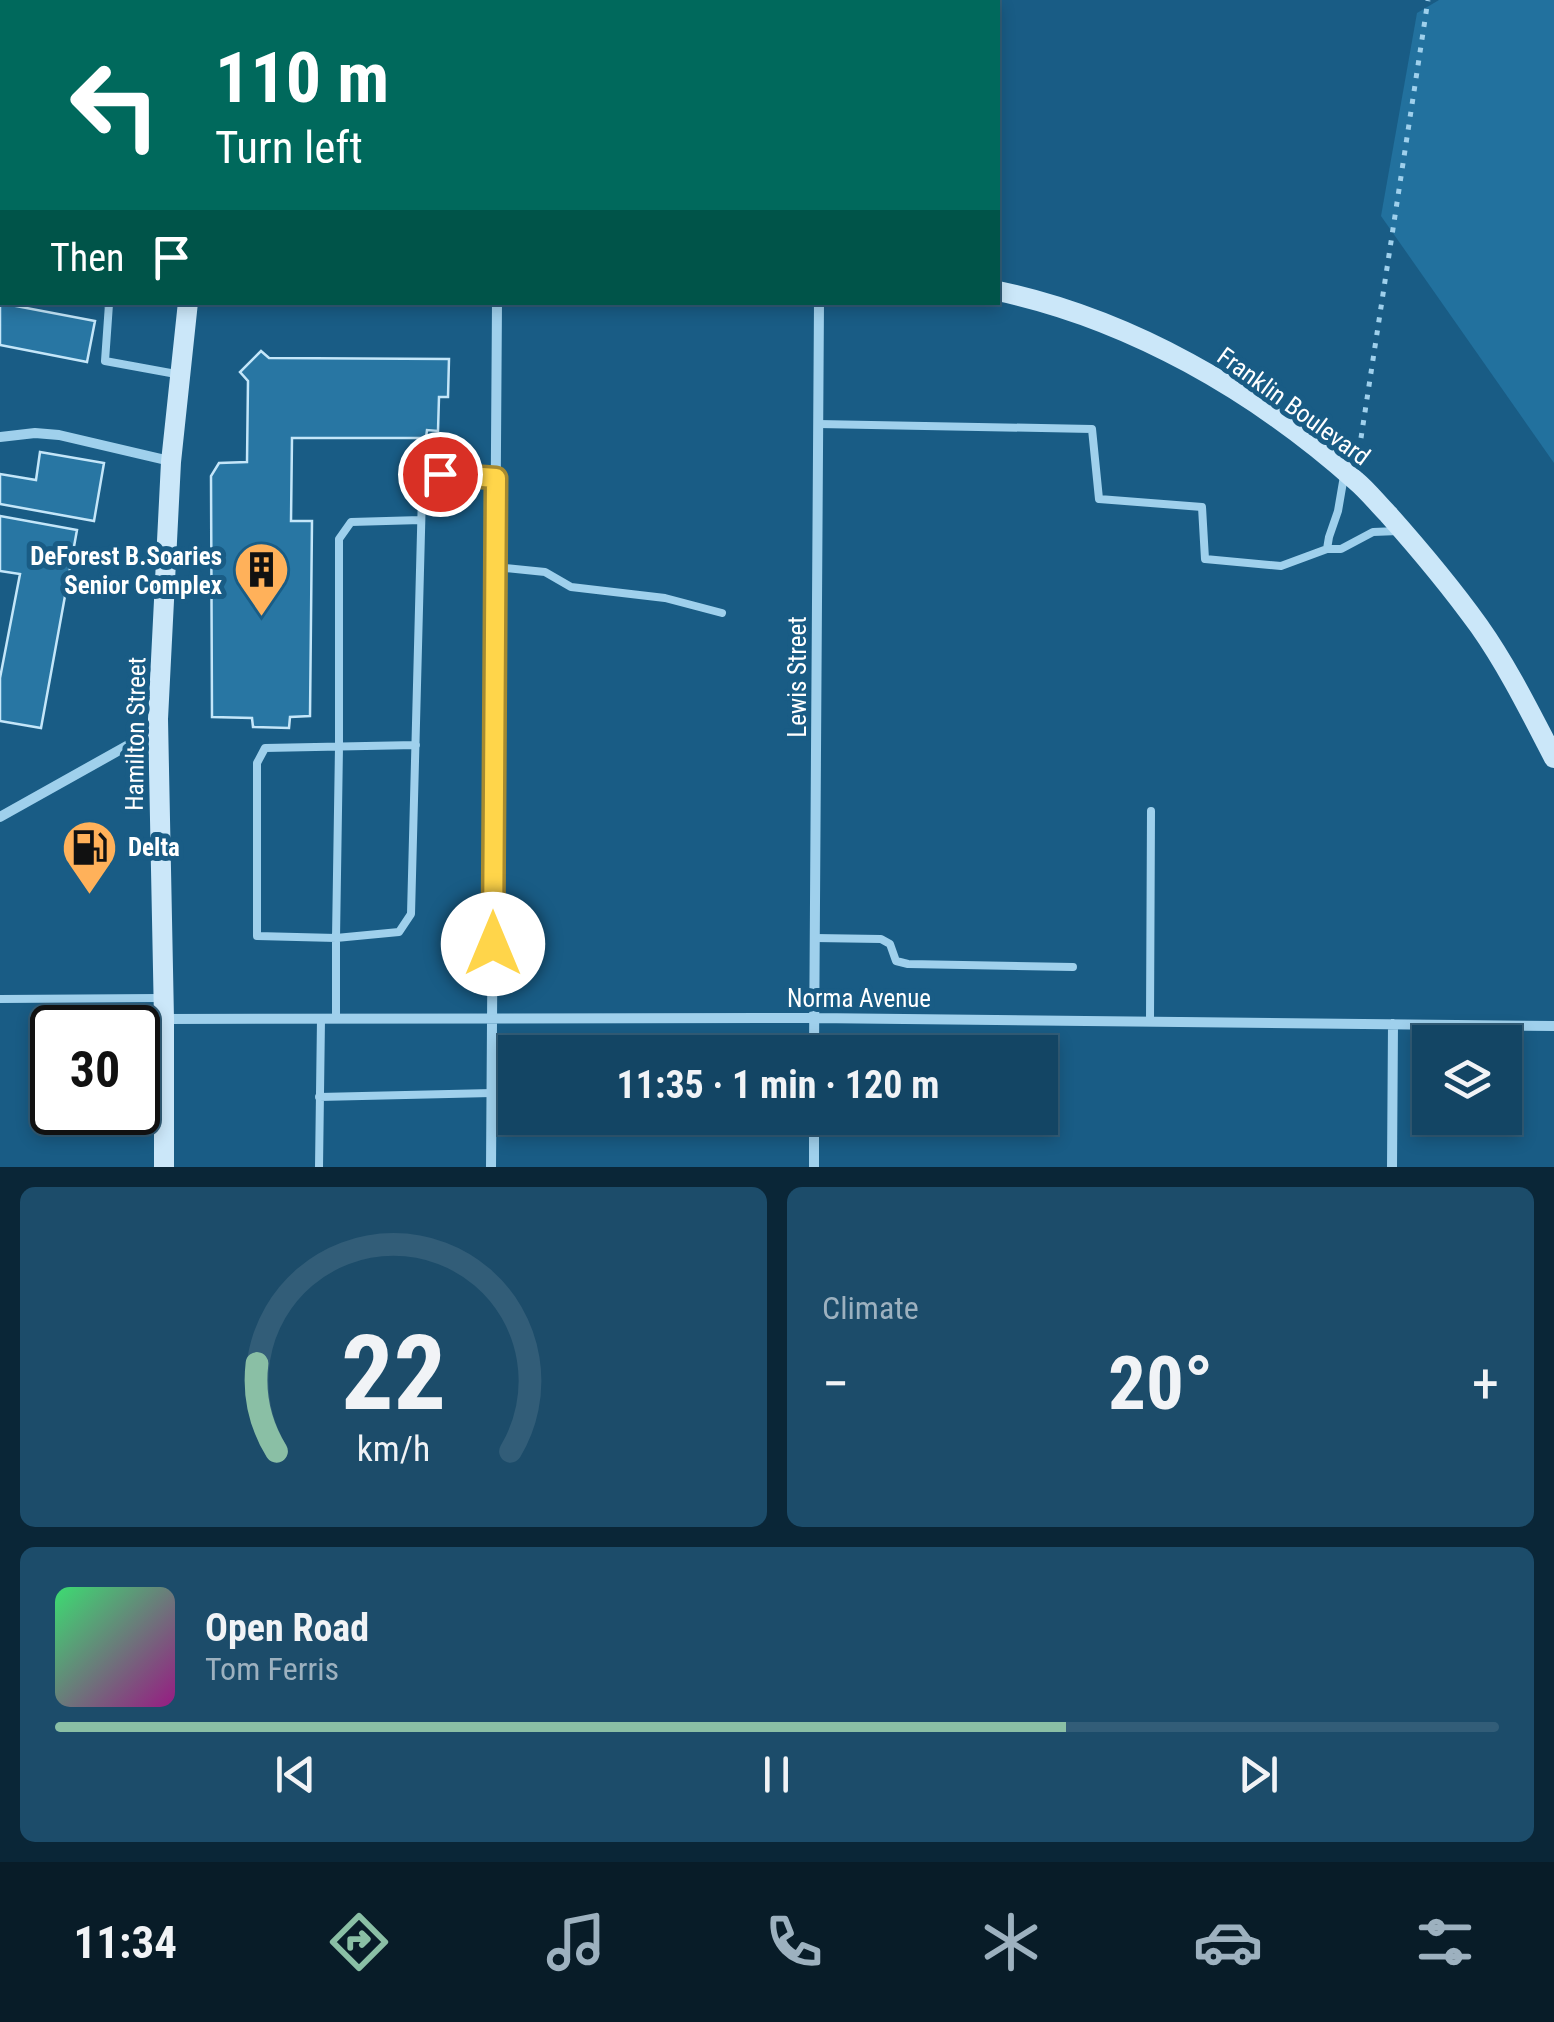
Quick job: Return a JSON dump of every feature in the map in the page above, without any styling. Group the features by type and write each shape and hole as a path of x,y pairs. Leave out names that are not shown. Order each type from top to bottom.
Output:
{"street":[{"name":"Franklin Boulevard","path":"1000,291 1042,300 1158,346 1201,368 1302,436 1358,482 1423,552 1481,629 1554,758"},
{"name":"Hamilton Street","path":"164,1167 157,729 171,462 188,305"},
{"path":"492,1167 497,305"},
{"name":"Lewis Street","path":"814,1035 819,305"},
{"path":"0,437 35,432 59,434 171,462"},
{"path":"0,818 157,729"},
{"name":"Norma Avenue","path":"164,1008 321,1019 814,1018 1554,1026"},
{"path":"1392,1167 1393,1024"},
{"path":"814,1135 814,1167"}],"lane":[{"path":"106,305 105,361 180,374"},
{"path":"818,424 1092,429 1099,499 1202,507 1205,559 1281,566 1327,549 1342,549 1373,532 1402,530"},
{"path":"1327,549 1345,472"},
{"path":"416,745 266,748 257,763 257,936 336,938 399,932 411,914 416,745 422,494 440,474 496,478"},
{"path":"336,1019 338,539 351,522 421,520"},
{"path":"495,567 546,572 570,586 666,598 722,613"},
{"path":"1150,1021 1151,811"},
{"path":"815,938 881,939 890,944 896,961 908,964 1073,967"},
{"path":"0,999 164,1008"},
{"path":"318,1167 321,1019"},
{"path":"319,1097 492,1092"}],"path":[{"path":"1361,438 1428,0"}],"shaded area":[{"path":"1439,0 1554,0 1554,463 1381,216 1417,13"}],"building":[{"path":"0,305 95,321 87,362 0,345"},
{"name":"DeForest B.Soaries Senior Complex","path":"261,351 269,358 449,359 448,397 439,397 438,431 427,430 426,438 292,438 291,521 312,521 310,716 290,717 289,728 253,727 252,718 212,717 211,476 219,463 247,462 248,381 240,372"},
{"path":"40,452 104,463 94,521 0,504 0,474 36,480"},
{"path":"0,516 77,530 41,728 0,721 0,678 20,574 0,571"}],"place":[{"name":"DeForest B.Soaries Senior Complex","path":"261,619"},
{"name":"Delta","path":"89,896"}],"route":[{"path":"440,474 496,478 493,944"}]}
